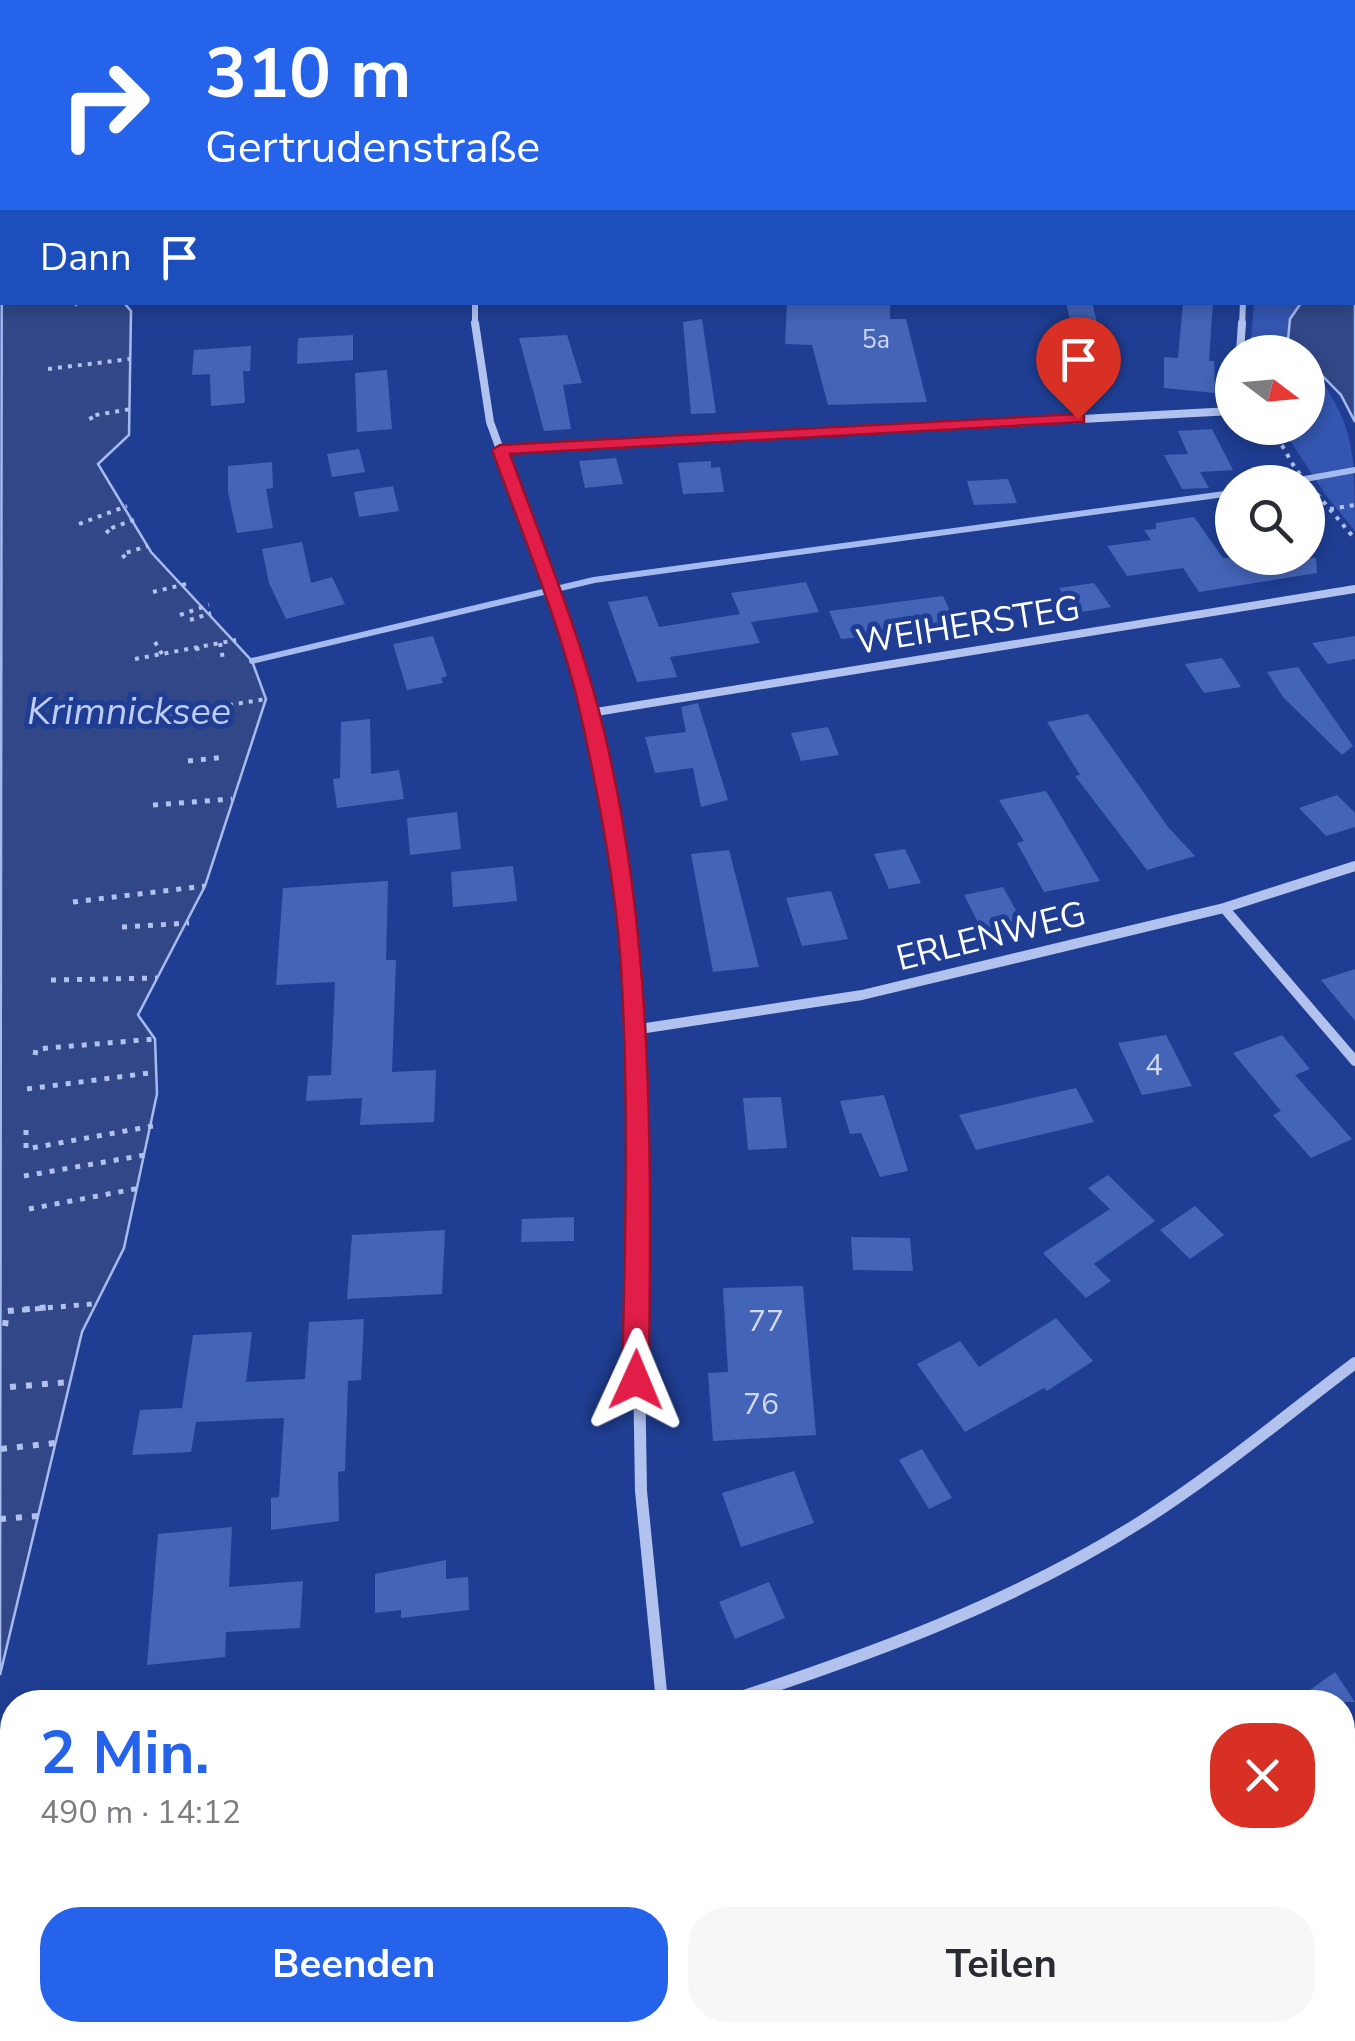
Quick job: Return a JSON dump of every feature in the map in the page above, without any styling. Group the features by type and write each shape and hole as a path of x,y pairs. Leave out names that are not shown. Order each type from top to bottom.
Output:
{"street":[{"path":"476,305 474,327 500,450 559,611 590,713 617,858 633,982 639,1158 636,1380 650,1610 660,1690"},
{"path":"1241,335 1243,305"},
{"path":"500,450 1215,412"},
{"name":"WEIHERSTEG","path":"590,713 1355,589"},
{"name":"ERLENWEG","path":"633,1030 862,995 1224,908 1355,866"},
{"path":"1224,908 1355,1061"},
{"path":"764,1690 883,1652 1080,1557 1144,1520 1355,1362"}],"path":[{"path":"48,369 130,359"},
{"path":"92,420 90,416 131,409"},
{"path":"1282,445 1295,468 1355,540"},
{"path":"1330,509 1355,505"},
{"path":"79,524 76,521 127,506"},
{"path":"108,534 106,530 136,519"},
{"path":"126,558 122,554 148,546"},
{"path":"154,592 186,584"},
{"path":"180,614 209,605"},
{"path":"190,620 211,613"},
{"path":"135,659 236,640"},
{"path":"155,642 162,654"},
{"path":"220,643 223,659"},
{"path":"197,647 200,657"},
{"path":"186,649 188,658"},
{"path":"172,652 174,664"},
{"path":"150,718 266,699"},
{"path":"188,761 226,757"},
{"path":"154,805 232,799"},
{"path":"74,902 204,886"},
{"path":"122,927 188,923"},
{"path":"51,980 157,978"},
{"path":"35,1056 36,1049 156,1039"},
{"path":"28,1089 158,1072"},
{"path":"26,1130 26,1150 153,1126"},
{"path":"24,1176 144,1154"},
{"path":"30,1209 140,1188"},
{"path":"6,1326 8,1311 92,1304"},
{"path":"10,1387 70,1382"},
{"path":"0,1449 55,1443"},
{"path":"0,1519 38,1516"}],"shaded area":[{"path":"1254,305 1300,305 1290,319 1288,335 1251,335"},
{"path":"1325,385 1344,421 1353,457 1355,531 1325,494 1325,465 1306,465 1293,445 1325,445"}],"water":[{"name":"Krimnicksee","path":"2,305 126,305 131,311 129,435 98,464 151,552 252,661 266,699 205,886 138,1015 155,1039 157,1094 124,1248 82,1332 0,1675"},
{"path":"1300,305 1355,305 1355,422 1341,395 1325,379 1325,335 1288,335 1290,319"}],"building":[{"path":"787,305 890,305 890,319 906,319 927,402 828,405 812,345 785,344"},
{"path":"1067,305 1093,305 1108,367 1080,368"},
{"path":"1183,305 1213,305 1209,361 1214,361 1215,393 1164,388 1164,357 1178,358"},
{"path":"702,319 716,413 691,414 683,322"},
{"path":"353,335 353,360 297,364 298,338"},
{"path":"567,335 582,383 563,385 571,429 544,431 519,338"},
{"path":"251,346 250,371 243,371 245,403 211,406 210,374 192,375 194,350"},
{"path":"387,370 392,429 357,432 355,373"},
{"path":"1212,429 1215,445 1220,445 1230,465 1215,465 1215,471 1200,472 1209,488 1182,489 1164,455 1188,454 1178,431"},
{"path":"359,449 365,472 332,477 327,454"},
{"path":"616,458 623,484 585,488 579,461"},
{"path":"711,461 711,468 720,467 724,492 683,494 678,463"},
{"path":"272,462 273,488 266,489 273,528 237,533 228,492 228,466"},
{"path":"1008,479 1017,503 974,505 967,481"},
{"path":"393,486 399,511 359,517 354,492"},
{"path":"1194,517 1215,547 1215,575 1305,575 1199,592 1183,568 1127,576 1107,546 1151,540 1144,530 1156,529 1156,523"},
{"path":"302,542 311,583 332,577 345,604 286,619 269,583 262,549"},
{"path":"806,582 819,612 751,622 760,643 670,657 677,677 637,682 608,602 647,596 659,627 740,614 731,593"},
{"path":"1094,583 1111,607 1076,613 1059,588"},
{"path":"943,596 958,628 841,639 829,611"},
{"path":"433,636 447,676 441,678 443,683 407,690 393,644"},
{"path":"1355,636 1355,659 1328,664 1312,643"},
{"path":"1222,658 1241,687 1204,693 1185,664"},
{"path":"1298,667 1353,746 1342,755 1283,697 1267,672"},
{"path":"698,703 728,800 701,807 693,768 655,773 645,737 686,732 681,707"},
{"path":"1088,714 1168,827 1195,856 1147,870 1075,776 1080,775 1047,722"},
{"path":"370,719 371,774 399,770 404,799 337,808 333,779 340,778 341,722"},
{"path":"828,727 839,755 801,761 791,733"},
{"path":"1046,791 1100,881 1044,892 1017,843 1024,841 999,800"},
{"path":"1337,795 1355,813 1355,827 1326,836 1299,808"},
{"path":"457,812 461,849 410,855 407,818"},
{"path":"905,849 921,883 889,889 874,854"},
{"path":"729,850 759,967 713,972 691,854"},
{"path":"513,866 517,901 453,907 451,872"},
{"path":"388,881 386,960 396,960 392,1072 436,1070 434,1122 360,1125 362,1098 306,1101 308,1076 331,1075 335,982 276,985 283,888"},
{"path":"1003,887 1023,923 983,932 964,895"},
{"path":"831,891 848,939 802,946 786,898"},
{"path":"1355,969 1355,1021 1321,980"},
{"path":"1166,1035 1192,1086 1142,1095 1118,1043"},
{"path":"1282,1035 1310,1069 1295,1075 1352,1139 1311,1158 1273,1115 1281,1111 1233,1053"},
{"path":"1076,1088 1094,1122 976,1150 959,1115"},
{"path":"884,1095 908,1171 880,1177 861,1133 850,1134 840,1101"},
{"path":"781,1097 787,1148 748,1150 743,1098"},
{"path":"1108,1175 1155,1221 1094,1264 1111,1281 1086,1298 1043,1253 1110,1209 1088,1188"},
{"path":"1195,1206 1224,1235 1190,1259 1160,1230"},
{"path":"574,1217 574,1241 521,1242 522,1219"},
{"path":"445,1230 442,1294 347,1299 352,1235"},
{"path":"851,1237 910,1238 913,1271 853,1270"},
{"path":"803,1286 816,1435 713,1441 708,1373 728,1372 723,1288"},
{"path":"1056,1318 1093,1361 1047,1391 1044,1388 965,1432 917,1364 960,1341 979,1367"},
{"path":"364,1319 361,1380 348,1381 345,1471 338,1472 339,1521 271,1530 271,1498 279,1497 284,1418 196,1422 191,1452 132,1455 140,1410 182,1408 193,1335 252,1332 246,1382 305,1379 309,1322"},
{"path":"922,1449 952,1498 929,1509 899,1460"},
{"path":"794,1471 814,1523 741,1547 722,1493"},
{"path":"232,1527 229,1587 303,1581 300,1628 226,1632 225,1657 147,1665 158,1534"},
{"path":"446,1560 446,1579 468,1577 469,1610 401,1618 401,1610 375,1613 375,1574"},
{"path":"769,1582 785,1618 735,1639 719,1602"},
{"path":"1335,1672 1347,1690 1310,1690"}],"waterway":[{"path":"1325,475 1355,470"},
{"path":"252,661 594,580 1215,495"}],"route":[{"path":"636,1380 639,1158 633,982 617,858 590,713 559,611 500,450 1078,419"}]}
